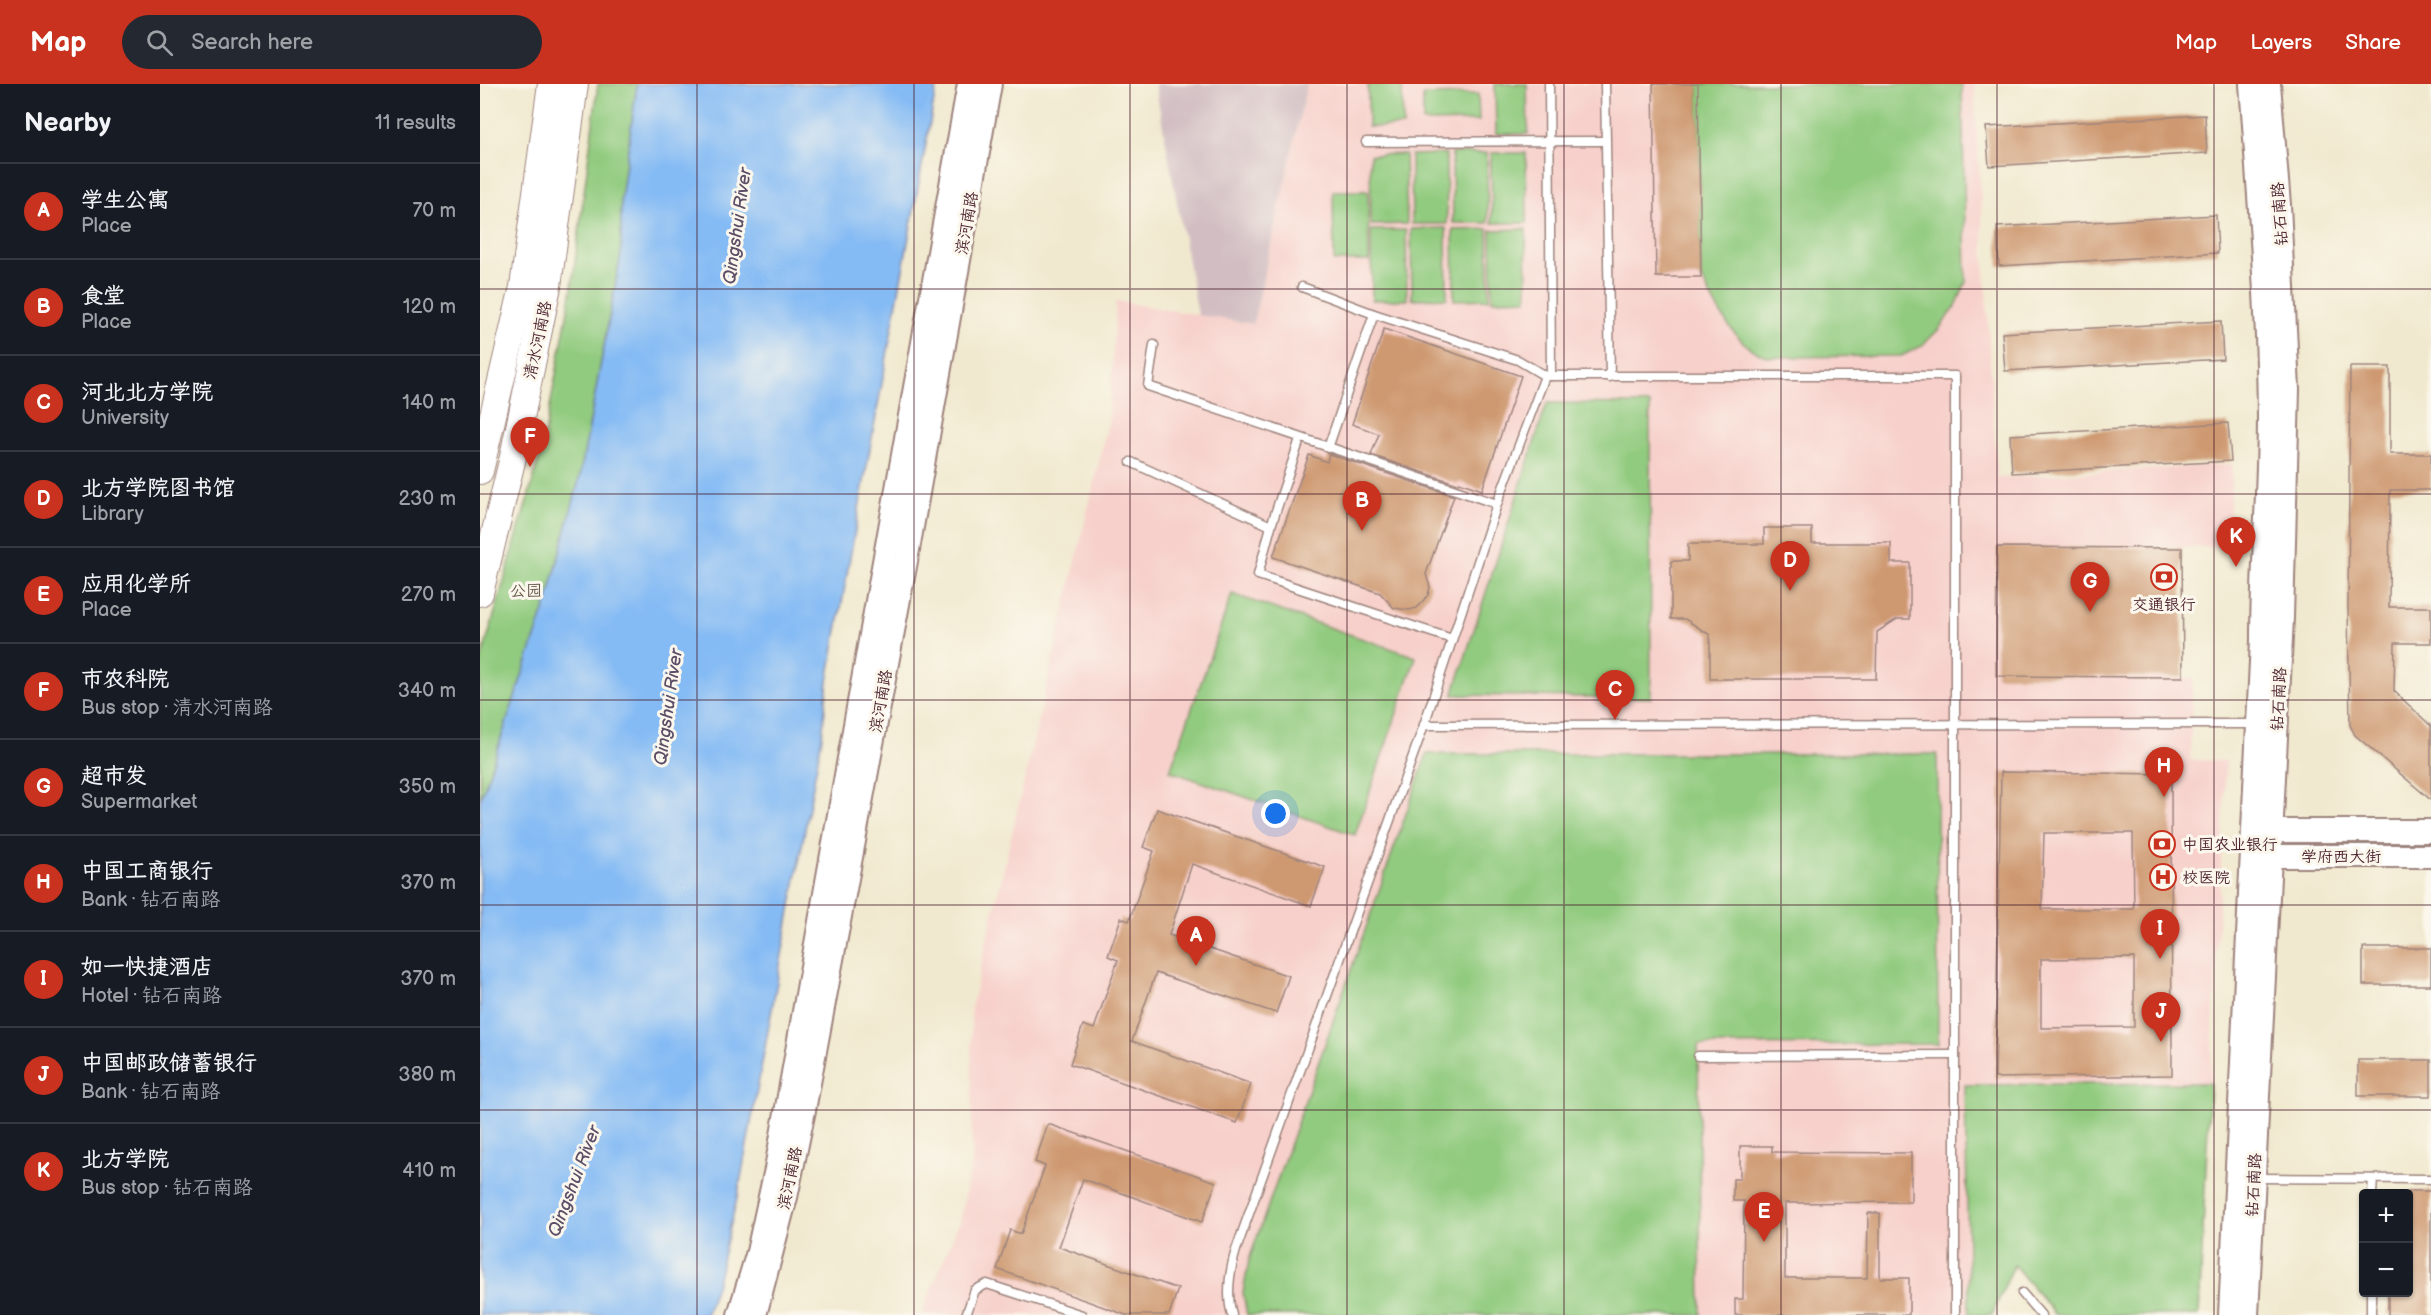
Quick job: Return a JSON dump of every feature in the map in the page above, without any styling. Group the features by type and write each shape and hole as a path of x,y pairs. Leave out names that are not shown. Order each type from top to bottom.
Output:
{"main road":[{"name":"清水河南路","path":"480,471 523,287 550,84"},
{"name":"清水河南路","path":"480,593 513,457 548,286 574,84"},
{"name":"滨河南路","path":"739,1315 758,1252 776,1169 969,84"},
{"name":"滨河南路","path":"755,1315 786,1197 806,1099 904,573 990,84"},
{"name":"钻石南路","path":"2251,84 2267,328 2269,414 2269,467 2262,567 2262,640 2256,724 2261,831"},
{"name":"钻石南路","path":"2247,1315 2253,1178 2261,831 2282,618 2288,390 2279,205 2269,84"},
{"name":"学府西大街","path":"2261,831 2431,831"},
{"name":"钻石南路","path":"2230,1315 2260,856"},
{"name":"学府西大街","path":"2260,856 2431,856"}],"lane":[{"path":"1232,1315 1229,1290 1236,1250 1424,725 1497,504 1548,376 1549,84"},
{"path":"1605,84 1610,377"},
{"path":"1366,142 1606,141"},
{"path":"1302,286 1374,314 1518,360 1548,376 1955,376 1955,1315"},
{"path":"1328,448 1374,314"},
{"path":"1154,345 1148,386 1497,504"},
{"path":"1300,439 1271,526 1258,575 1452,639"},
{"path":"1131,462 1271,526"},
{"path":"1424,725 2256,724"},
{"path":"1698,1056 1955,1055"},
{"path":"2253,1178 2431,1179"},
{"path":"2372,1189 2373,1179"},
{"path":"966,1315 975,1290 987,1284 1082,1315"},
{"path":"2022,1293 2041,1315"},
{"path":"2371,1297 2371,1315"}],"shaded area":[{"path":"1155,84 1307,84 1253,324 1198,315"},
{"path":"1307,84 1974,84 1997,478 2232,464 2228,547 1997,547 1996,676 2193,678 2190,760 2226,761 2199,1315 2056,1315 2014,1265 1992,1315 921,1315 960,1220 972,1161 971,1008 1109,419 1116,301 1253,324"}],"green space":[{"name":"公园","path":"598,84 637,84 621,200 621,254 580,476 548,599 480,801 480,664 542,449 571,294"},
{"path":"1368,84 1402,84 1403,126 1368,127"},
{"path":"1495,84 1527,84 1528,134 1496,134"},
{"path":"1698,84 1962,84 1966,282 1956,306 1939,329 1922,346 1901,356 1768,357 1752,349 1735,334 1701,277"},
{"path":"1478,94 1479,121 1423,122 1423,95"},
{"path":"1452,153 1487,153 1488,223 1453,223"},
{"path":"1491,153 1526,153 1527,223 1492,223"},
{"path":"1405,154 1407,224 1371,225 1370,155"},
{"path":"1446,154 1447,224 1412,224 1411,155"},
{"path":"1333,191 1368,191 1369,261 1334,261"},
{"path":"1446,228 1447,298 1412,299 1411,229"},
{"path":"1488,229 1489,299 1454,300 1453,230"},
{"path":"1526,229 1527,299 1492,300 1491,230"},
{"path":"1371,230 1406,230 1407,300 1372,300"},
{"path":"1547,403 1650,404 1651,698 1453,695"},
{"path":"1232,594 1416,657 1355,835 1170,771"},
{"path":"1427,754 1937,754 1938,1044 1698,1045 1701,1315 1247,1315 1243,1293 1249,1260"},
{"path":"2210,1083 2199,1315 2056,1315 2014,1265 1992,1315 1969,1315 1965,1085"}],"water":[{"name":"Qingshui River","path":"637,84 937,84 849,563 828,681 822,737 738,1194 716,1286 706,1315 480,1315 480,801 548,599 580,476 621,254 621,200"}],"building":[{"path":"1653,84 1698,84 1701,277 1656,277"},
{"path":"2205,115 2207,153 1989,166 1986,127"},
{"path":"2216,215 2218,253 1999,266 1997,227"},
{"path":"2221,321 2223,359 2005,371 2002,333"},
{"path":"1384,329 1521,376 1482,490 1371,455 1379,434 1352,424"},
{"path":"2350,367 2390,367 2390,454 2431,454 2431,490 2390,490 2389,607 2431,607 2431,643 2395,643 2394,691 2431,726 2431,800 2355,735 2350,725 2348,607"},
{"path":"2228,423 2231,461 2012,473 2010,435"},
{"path":"1329,454 1454,496 1426,574 1430,587 1428,595 1417,608 1409,610 1394,608 1380,593 1273,557 1309,455 1327,462"},
{"path":"1764,528 1812,528 1812,543 1891,543 1891,563 1910,563 1910,619 1897,619 1877,632 1876,679 1710,679 1710,635 1685,619 1671,619 1671,561 1688,561 1688,544 1764,544"},
{"path":"1997,547 2182,548 2183,677 1996,676"},
{"path":"2001,772 2171,774 2172,1075 1995,1078","holes":["2044,833 2133,833 2134,909 2042,909","2134,958 2134,1027 2041,1028 2041,959"]},
{"path":"1157,809 1325,867 1311,906 1192,864 1169,935 1289,976 1276,1013 1156,973 1132,1041 1251,1084 1237,1123 1070,1064 1083,1025 1094,1029 1118,960 1108,956 1121,918 1129,921 1154,851 1143,847"},
{"path":"2363,948 2431,948 2431,985 2363,985"},
{"path":"2358,1060 2431,1060 2431,1096 2358,1096"},
{"path":"1048,1124 1216,1182 1202,1222 1083,1179 1059,1247 1178,1289 1169,1315 1126,1315 997,1269 1010,1230 1021,1234 1045,1166 1035,1162"},
{"path":"1740,1146 1772,1146 1772,1152 1911,1153 1911,1202 1785,1203 1785,1278 1867,1278 1868,1213 1880,1213 1880,1278 1909,1278 1909,1315 1735,1315 1735,1299 1743,1299 1744,1201 1733,1201 1733,1179 1740,1179"},
{"path":"2413,1191 2431,1191 2431,1315 2388,1315 2388,1297 2413,1297"}],"place":[{"name":"市农科院","path":"530,467"},
{"name":"食堂","path":"1362,531"},
{"name":"北方学院","path":"2236,567"},
{"name":"交通银行","path":"2164,577"},
{"name":"北方学院图书馆","path":"1790,591"},
{"name":"超市发","path":"2090,612"},
{"name":"河北北方学院","path":"1615,720"},
{"name":"中国工商银行","path":"2164,797"},
{"name":"中国农业银行","path":"2162,844"},
{"name":"校医院","path":"2163,877"},
{"name":"如一快捷酒店","path":"2160,959"},
{"name":"学生公寓","path":"1196,966"},
{"name":"中国邮政储蓄银行","path":"2161,1042"},
{"name":"应用化学所","path":"1764,1242"}]}
